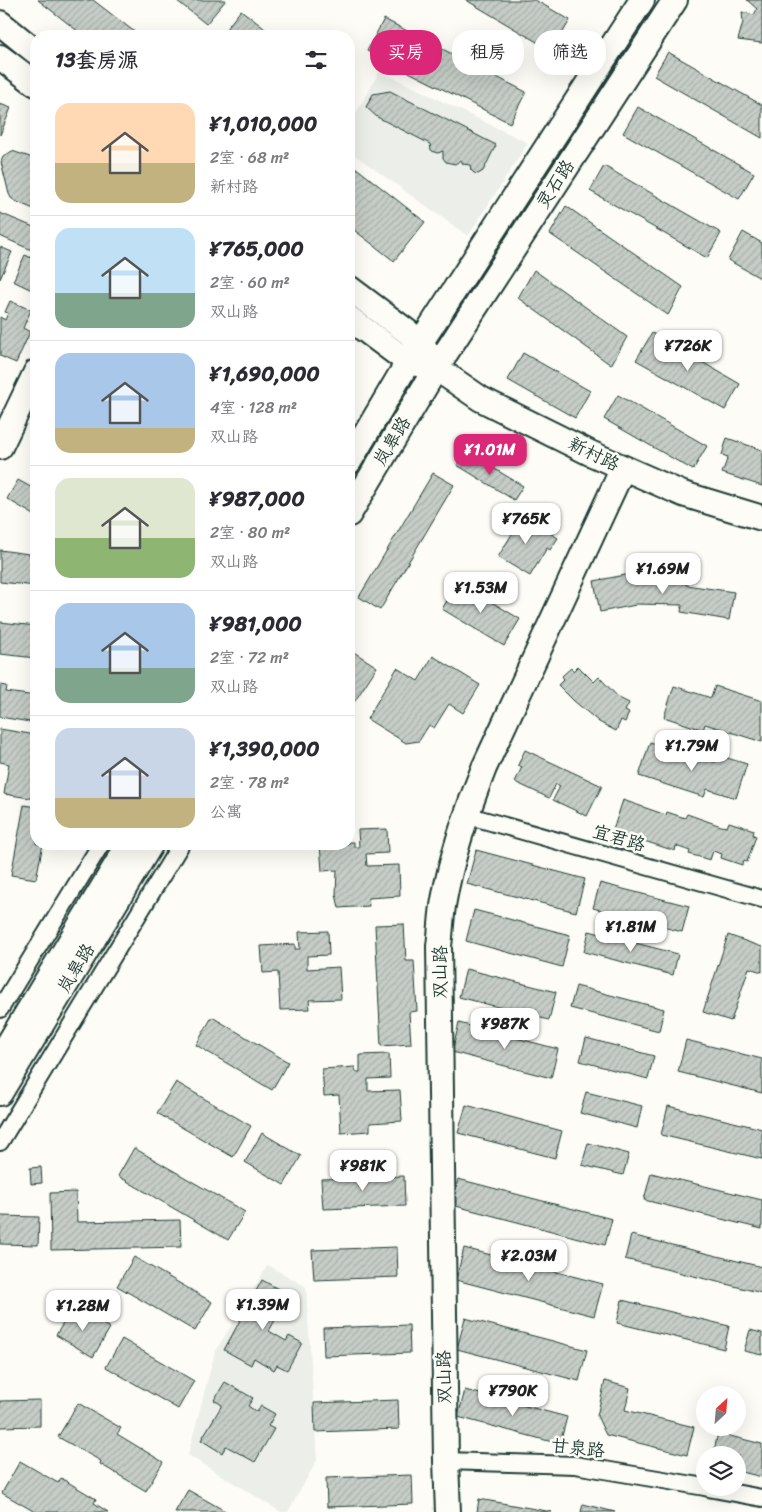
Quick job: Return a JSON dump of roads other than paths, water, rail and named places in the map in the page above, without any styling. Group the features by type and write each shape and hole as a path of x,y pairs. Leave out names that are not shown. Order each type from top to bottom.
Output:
{"main road":[{"name":"灵石路","path":"408,362 642,0"},
{"name":"灵石路","path":"436,368 675,0"},
{"path":"0,23 30,47"},
{"path":"0,57 30,80"},
{"name":"新村路","path":"355,292 421,342 436,368"},
{"name":"新村路","path":"355,322 408,362 436,368 481,399 623,468 683,494 762,518"},
{"name":"岚皋路","path":"355,452 408,362"},
{"name":"岚皋路","path":"355,504 436,368"},
{"path":"0,446 30,384"},
{"name":"双山路","path":"448,1512 439,946 444,901 466,815 484,768 623,468"},
{"name":"岚皋路","path":"3,1077 126,850"},
{"name":"岚皋路","path":"3,1077 147,850"}],"street":[{"name":"宜君路","path":"466,815 762,899"},
{"path":"0,1009 97,850"},
{"path":"0,1142 177,850"},
{"name":"甘泉路","path":"446,1460 575,1465 696,1485"},
{"name":"甘泉路","path":"746,1495 762,1498"}]}
